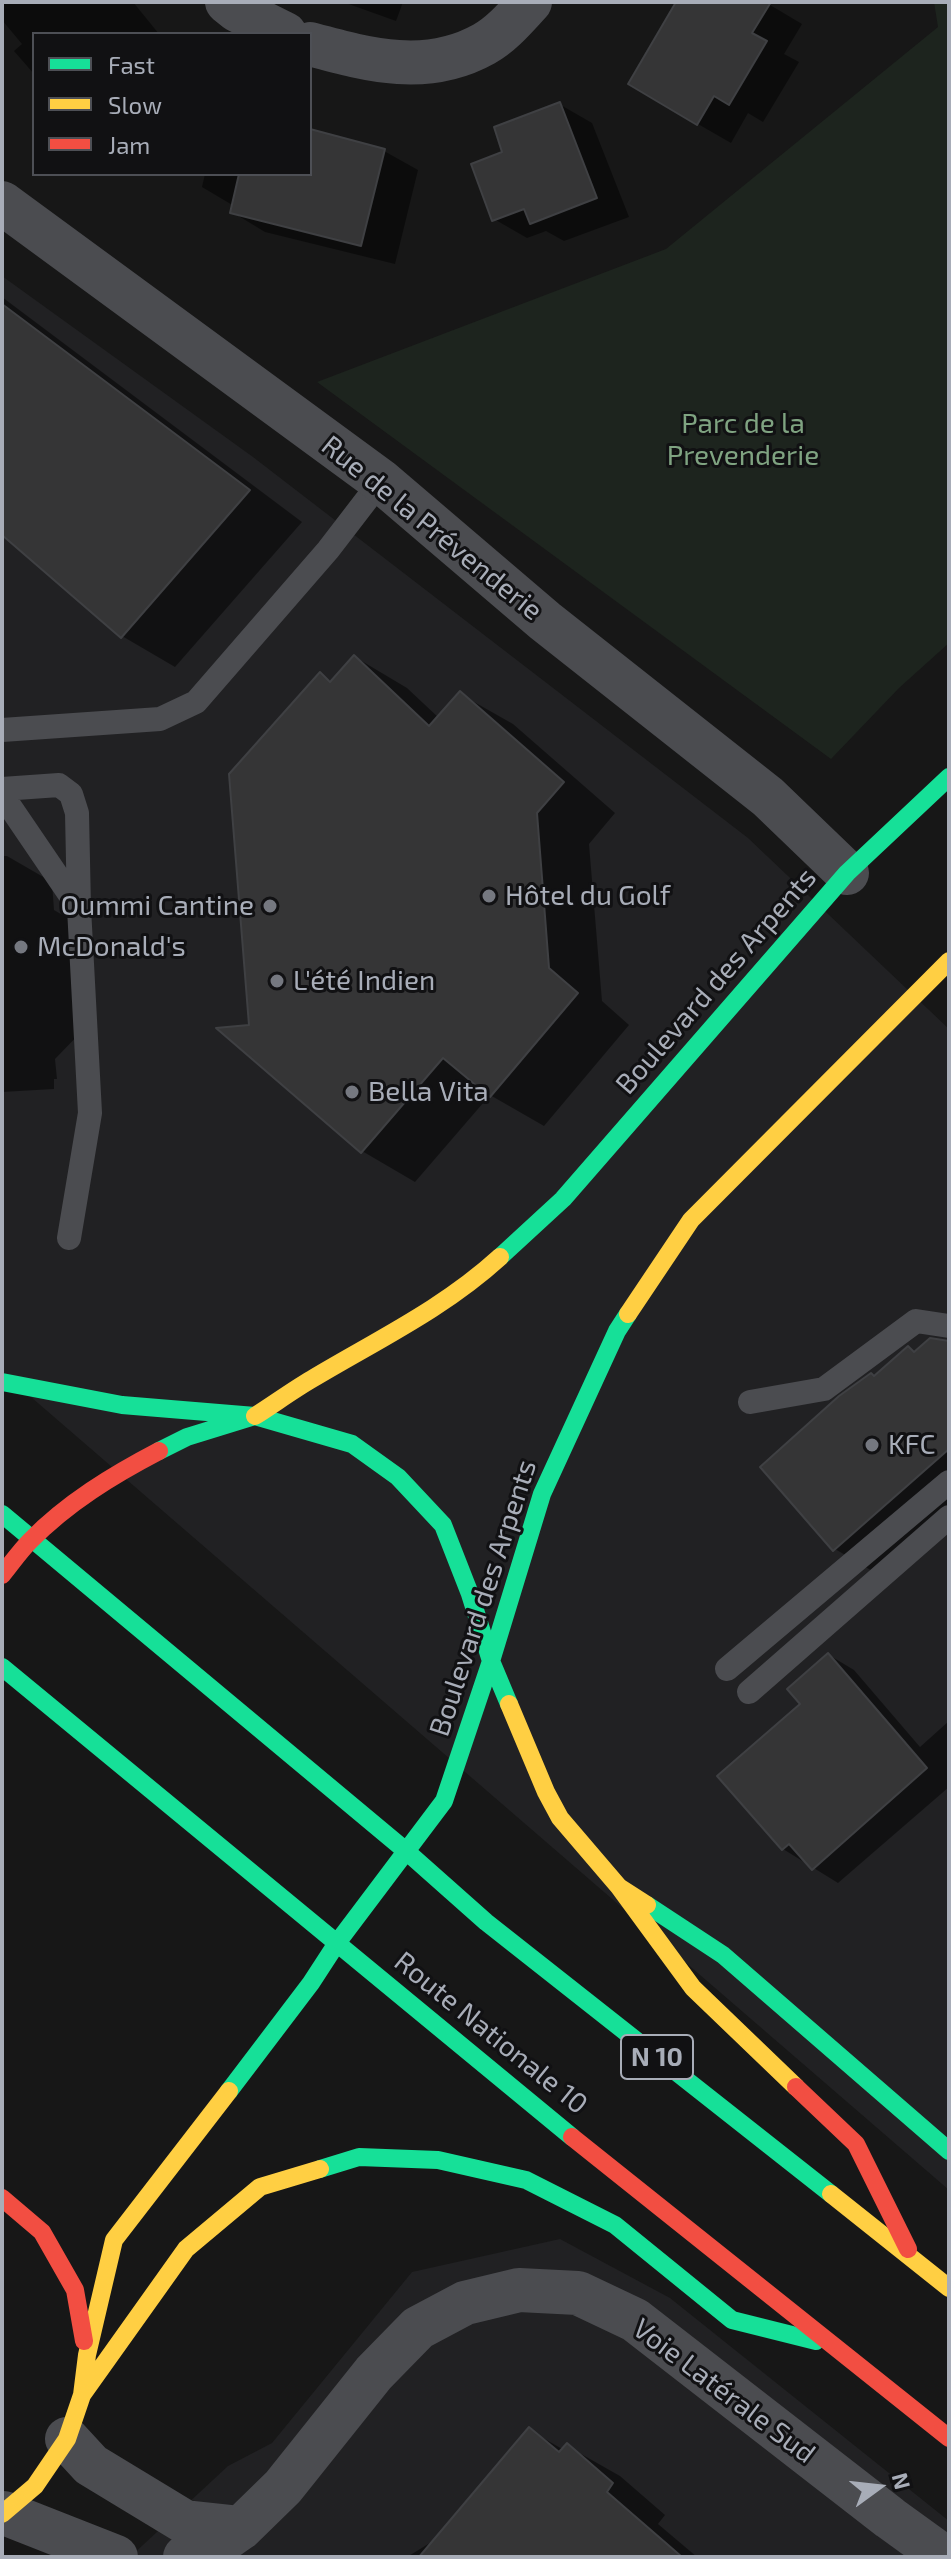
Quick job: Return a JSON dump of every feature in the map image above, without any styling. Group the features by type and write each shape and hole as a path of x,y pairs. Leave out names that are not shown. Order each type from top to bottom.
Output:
{"street":[{"path":"227,2 281,32"},
{"path":"312,45 399,64 442,59 484,44 508,26 530,2"},
{"name":"Rue de la Prévenderie","path":"2,203 381,481 545,621 768,797 847,873"},
{"name":"Boulevard des Arpents","path":"2,1575 31,1540 112,1476 187,1437 255,1416 312,1379 389,1337 477,1278 563,1199 847,873 949,777"},
{"name":"Boulevard des Arpents","path":"87,2355 114,2240 311,1983 337,1943 444,1801 542,1494 617,1331 691,1220 949,961"},
{"path":"2,1382 122,1405 255,1416 352,1444 398,1477 443,1525 470,1594 491,1661 560,1818 619,1887 693,1988 856,2144 913,2258"},
{"name":"N 10","path":"2,1514 406,1851 486,1922 949,2288"},
{"name":"Route Nationale 10","path":"2,1667 828,2344 949,2438"},
{"path":"619,1887 723,1955 949,2151"},
{"path":"82,2395 186,2249 260,2187 359,2157 438,2160 526,2180 615,2225 732,2320 828,2344"},
{"path":"2,2198 42,2232 75,2290 87,2355 82,2395 67,2439 35,2486 3,2513 116,2557"},
{"name":"Voie Latérale Sud","path":"185,2557 215,2546 241,2528 283,2487 374,2373 418,2328 465,2303 519,2290 578,2293 635,2320 944,2557"},
{"path":"67,2439 91,2465 185,2522 241,2528"}],"lane":[{"path":"2,730 160,719 196,702 328,550 381,481"},
{"path":"2,789 59,785 71,794 77,813 90,1113 69,1238"},
{"path":"2,799 79,908"},
{"path":"750,1402 824,1389 916,1321 949,1326"},
{"path":"727,1669 949,1482"},
{"path":"749,1692 949,1517"}],"shaded area":[{"path":"2,276 253,457 748,838 949,1029 949,2190 2,1372"},
{"path":"560,2239 670,2298 949,2521 949,2557 130,2557 228,2466 272,2443 412,2272"}],"green space":[{"name":"Parc de la Prevenderie","path":"934,2 949,2 949,643 899,688 831,759 317,382 666,249 938,27"}],"building":[{"path":"676,2 771,2 752,33 767,41 729,105 714,96 697,125 628,84"},
{"path":"560,102 597,198 530,224 524,209 492,221 471,164 502,152 494,127"},
{"path":"312,130 385,149 361,246 230,213 239,176 312,176"},
{"path":"2,304 250,490 121,638 2,535"},
{"path":"354,655 429,726 460,691 564,782 537,813 549,968 578,993 490,1097 443,1058 361,1153 216,1028 249,1025 229,774 320,672 330,682"},
{"name":"KFC","path":"930,1338 949,1341 949,1449 833,1551 760,1467 839,1396 871,1373 874,1376 908,1346 914,1352"},
{"path":"828,1653 927,1768 812,1870 789,1844 782,1850 717,1776 800,1704 787,1689"},
{"path":"529,2427 559,2452 567,2443 613,2483 607,2492 682,2557 419,2557"}],"traffic: fast":[{"path":"500,1257 563,1199 847,873 949,777"},
{"path":"229,2091 444,1801 542,1494 617,1331 628,1314"},
{"path":"2,1382 122,1405 255,1416"},
{"path":"159,1451 187,1437 255,1416 352,1444 398,1477 443,1525 509,1704"},
{"path":"2,1514 406,1851 486,1922 831,2194"},
{"path":"2,1667 572,2137"},
{"path":"647,1905 723,1955 949,2151"},
{"path":"320,2169 359,2157 438,2160 526,2180 615,2225 732,2320 816,2341"}],"traffic: slow":[{"path":"628,1314 691,1220 949,961"},
{"path":"255,1416 433,1308 500,1257"},
{"path":"509,1704 560,1818 619,1887 647,1905"},
{"path":"619,1887 693,1988 796,2087"},
{"path":"2,2514 35,2486 67,2439 82,2395 87,2355 114,2240 229,2091"},
{"path":"82,2395 186,2249 260,2187 320,2169"},
{"path":"831,2194 949,2288"}],"traffic: jam":[{"path":"2,1575 26,1545 59,1514 108,1480 159,1451"},
{"path":"796,2087 856,2144 908,2249"},
{"path":"572,2137 949,2438"},
{"path":"2,2198 42,2232 75,2290 84,2341"}],"place":[{"name":"Hôtel du Golf","path":"489,896"},
{"name":"Oummi Cantine","path":"270,906"},
{"name":"McDonald's","path":"21,947"},
{"name":"L'été Indien","path":"277,981"},
{"name":"Bella Vita","path":"352,1092"},
{"name":"KFC","path":"872,1445"}]}
